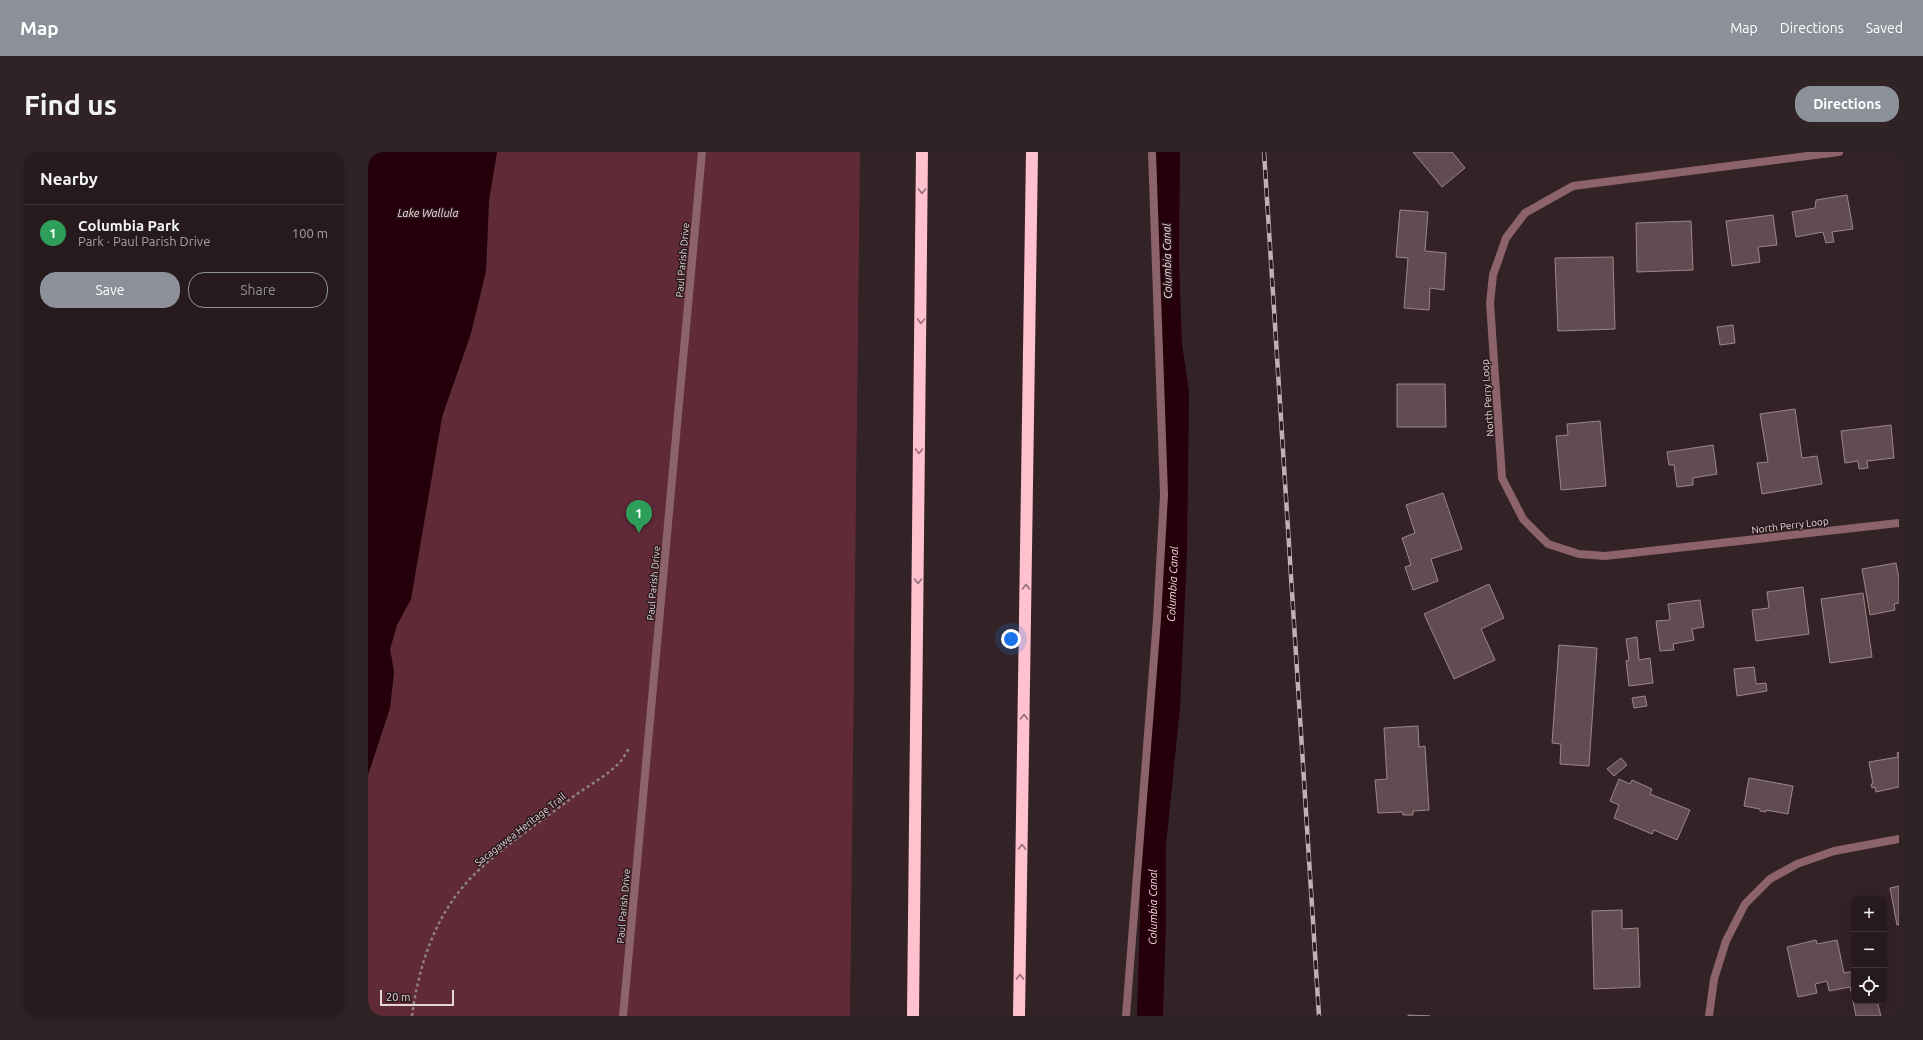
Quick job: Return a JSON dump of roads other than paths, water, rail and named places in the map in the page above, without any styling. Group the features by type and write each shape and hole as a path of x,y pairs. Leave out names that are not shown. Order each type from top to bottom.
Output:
{"highway":[{"path":"913,1016 922,152"},
{"path":"1019,1016 1032,152"}],"street":[{"name":"Paul Parish Drive","path":"623,1016 702,152"},
{"path":"1126,1016 1157,619 1164,495 1152,152"},
{"name":"North Perry Loop","path":"1839,152 1573,186 1525,213 1506,238 1493,275 1490,303 1502,478 1523,519 1548,544 1579,554 1605,556 1899,523"},
{"path":"1709,1016 1714,979 1726,941 1745,904 1770,880 1797,864 1834,851 1899,839"}],"water":[{"name":"Lake Wallula","path":"368,152 497,152 489,200 486,271 471,333 442,417 411,599 397,625 390,649 394,672 390,708 368,775"}],"waterway":[{"name":"Columbia Canal","path":"1150,1016 1153,919 1153,845 1167,707 1174,552 1176,393 1169,345 1166,259 1167,152"}],"railway":[{"path":"1264,152 1319,1016"}],"place":[{"name":"Columbia Park","path":"639,533"}]}
